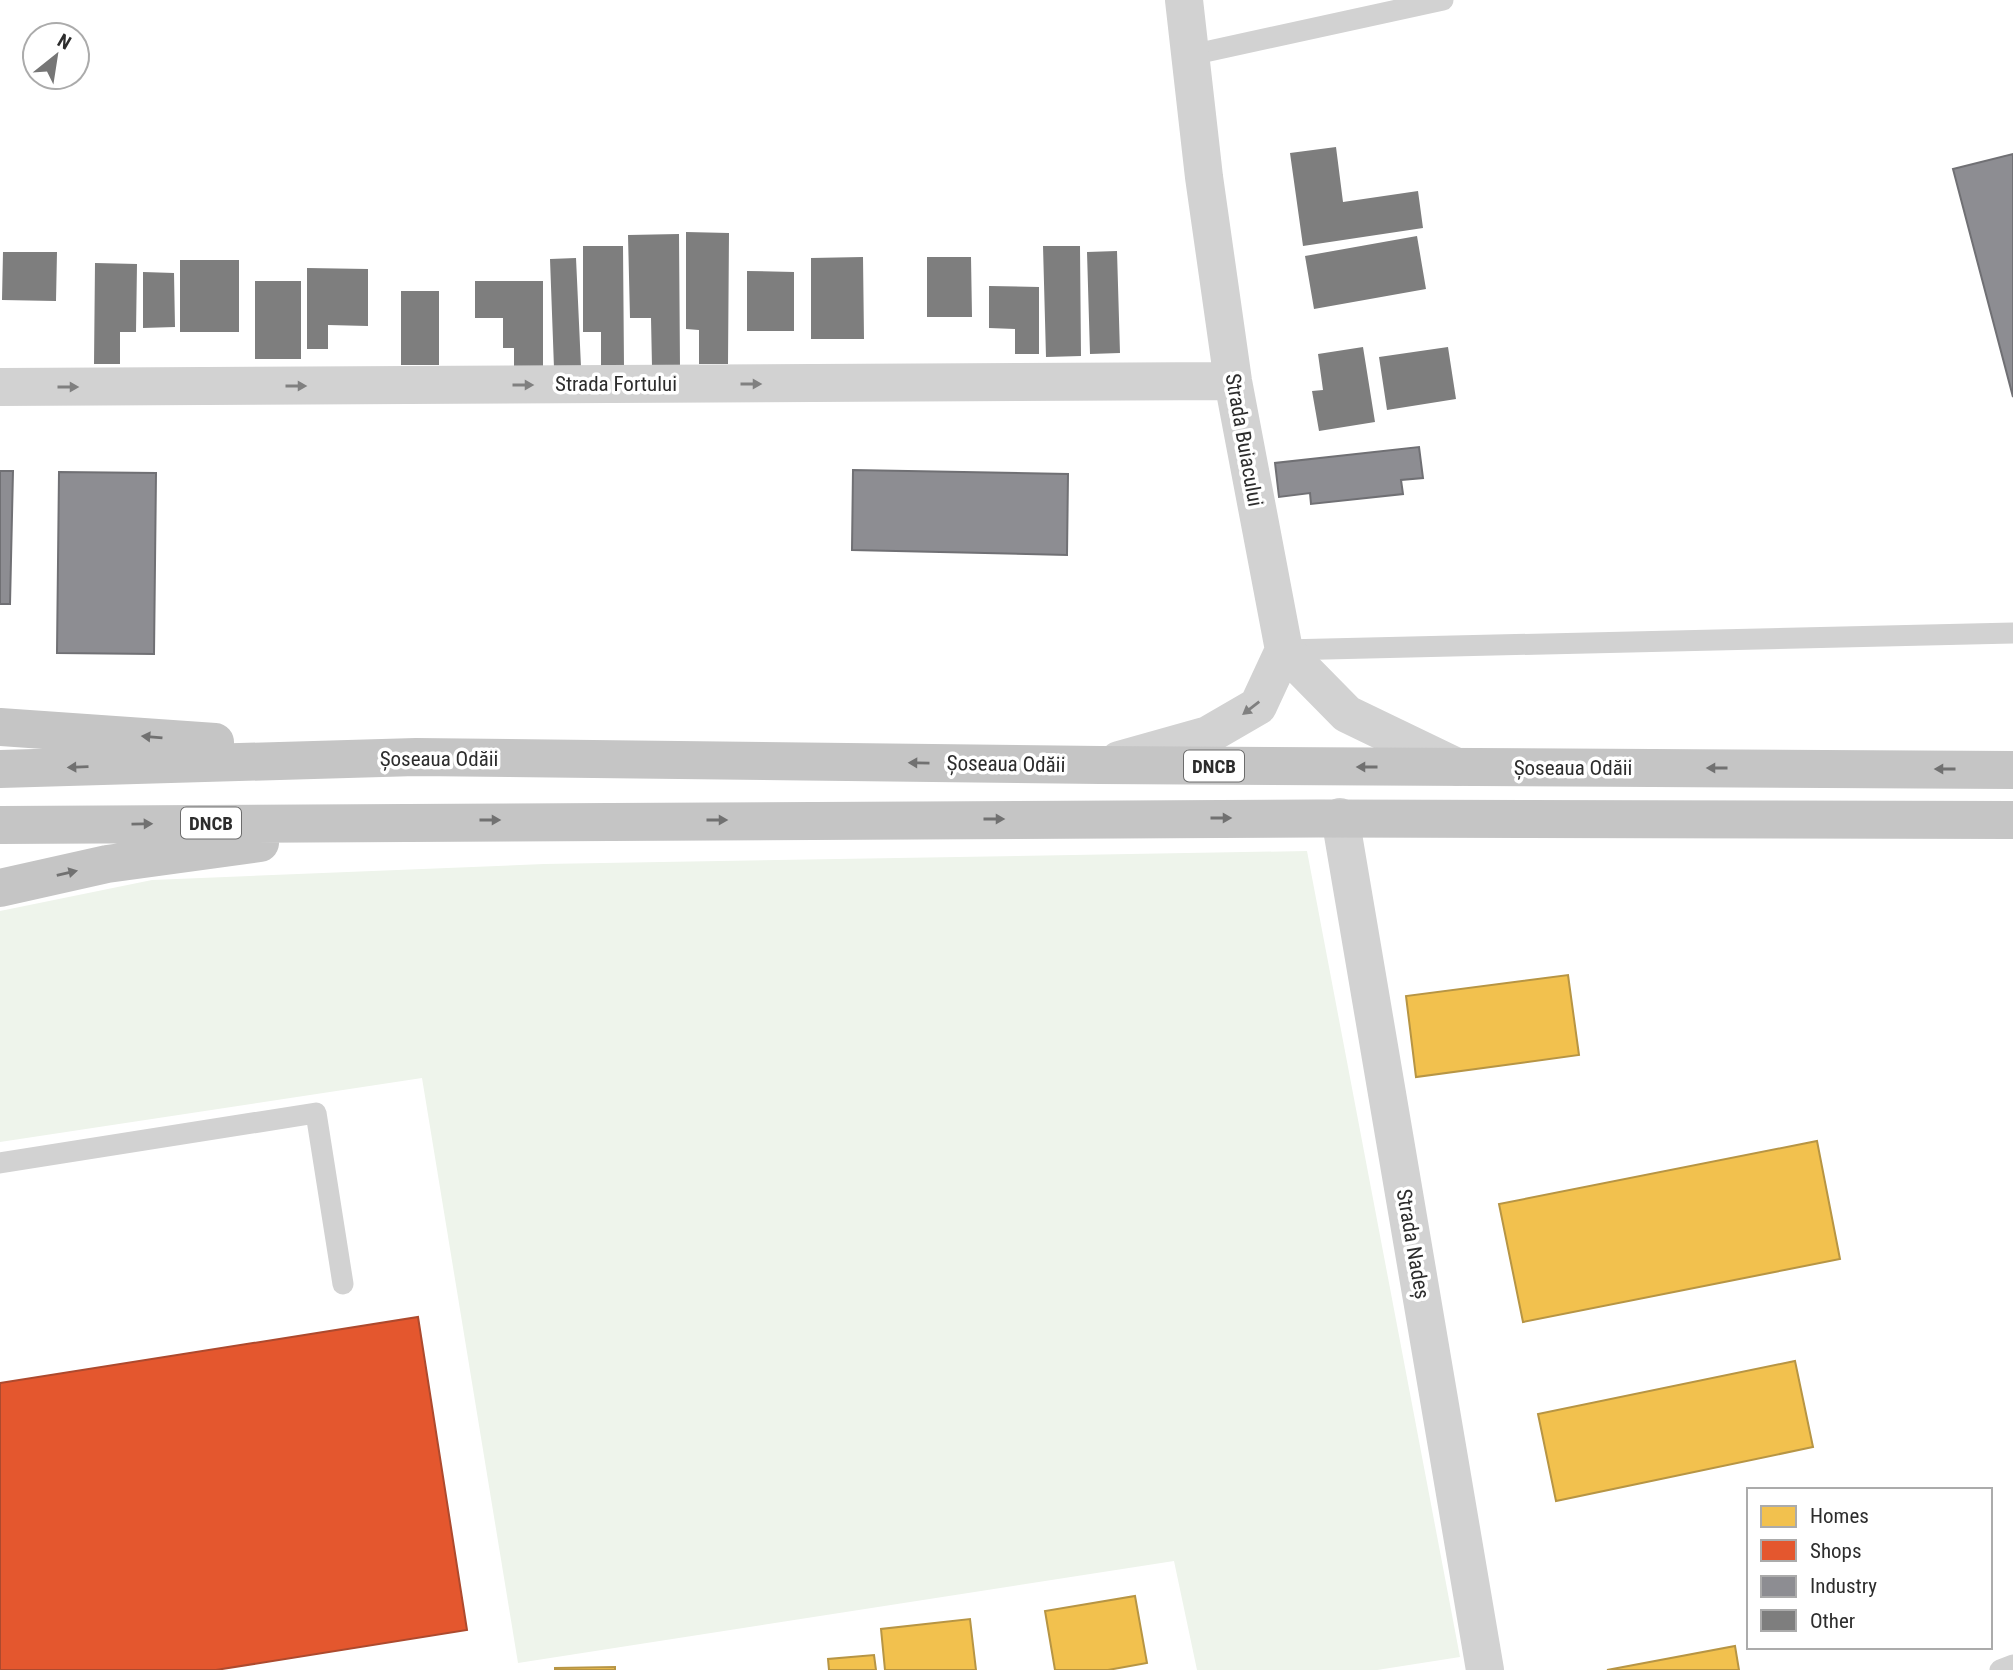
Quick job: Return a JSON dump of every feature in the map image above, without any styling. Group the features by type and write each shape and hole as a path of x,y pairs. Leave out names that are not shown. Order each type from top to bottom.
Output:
{"main road":[{"path":"0,727 416,758"},
{"name":"Șoseaua Odăii","path":"0,769 416,758 2013,770"},
{"name":"DNCB","path":"0,825 1340,817 2013,820"},
{"path":"0,888 107,864 422,821"}],"street":[{"name":"Strada Buiacului","path":"1184,0 1204,177 1233,381 1284,650"},
{"name":"Strada Fortului","path":"0,387 1233,381"},
{"path":"1100,765 1208,735 1258,706 1284,650 1347,714 1457,767"},
{"name":"Strada Nadeș","path":"1340,817 1485,1670"}],"lane":[{"path":"1191,55 1443,0"},
{"path":"1284,650 2013,633"},
{"path":"0,1163 316,1112 343,1284"},
{"path":"2000,1670 2013,1665"}],"shaded area":[{"path":"1307,851 1460,1657 1377,1670 1197,1670 1174,1561 518,1663 422,1078 0,1142 0,911 152,880 544,864"}],"building: Homes":[{"path":"1568,975 1579,1055 1416,1077 1406,996"},
{"path":"1817,1141 1840,1259 1523,1322 1499,1204"},
{"path":"1795,1361 1813,1447 1556,1501 1538,1414"},
{"path":"1135,1596 1147,1663 1108,1670 1055,1670 1045,1611"},
{"path":"970,1619 976,1670 885,1670 881,1629"},
{"path":"1735,1646 1739,1670 1607,1670"},
{"path":"874,1655 876,1670 829,1670 828,1659"},
{"path":"615,1667 615,1670 555,1670 555,1668"}],"building: Shops":[{"path":"418,1317 467,1630 216,1670 0,1670 0,1383"}],"building: Industry":[{"path":"2013,154 2013,397 1953,169"},
{"path":"1419,447 1423,478 1401,480 1403,494 1311,504 1310,493 1279,497 1275,463"},
{"path":"853,470 1068,474 1067,555 852,550"},
{"path":"0,471 13,471 10,604 0,604"},
{"path":"59,472 156,473 154,654 57,653"}],"building: Other":[{"path":"1336,147 1343,202 1418,191 1423,228 1303,246 1290,153"},
{"path":"686,232 729,233 728,364 699,364 699,330 686,329"},
{"path":"679,234 680,367 652,367 651,318 630,318 628,235"},
{"path":"1417,236 1426,289 1314,309 1305,256"},
{"path":"583,246 623,246 624,367 601,367 601,332 583,332"},
{"path":"1043,246 1080,246 1081,356 1046,357"},
{"path":"1117,251 1120,353 1090,354 1087,252"},
{"path":"3,252 57,252 56,301 2,300"},
{"path":"863,257 864,339 811,339 811,258"},
{"path":"927,257 971,257 972,317 927,317"},
{"path":"576,258 581,367 554,368 550,259"},
{"path":"180,260 239,260 239,332 180,332"},
{"path":"95,263 137,264 136,332 120,332 120,364 94,364"},
{"path":"307,268 368,269 368,326 328,325 328,349 307,349"},
{"path":"747,271 794,272 794,331 747,331"},
{"path":"143,272 174,273 175,327 143,328"},
{"path":"255,281 301,281 301,359 255,359"},
{"path":"475,281 543,281 543,366 514,366 514,348 503,348 503,318 475,318"},
{"path":"989,286 1039,287 1039,354 1015,354 1015,329 989,328"},
{"path":"401,291 439,291 439,365 401,365"},
{"path":"1363,347 1375,422 1319,431 1312,391 1323,390 1318,354"},
{"path":"1448,347 1456,399 1387,410 1379,357"}]}
